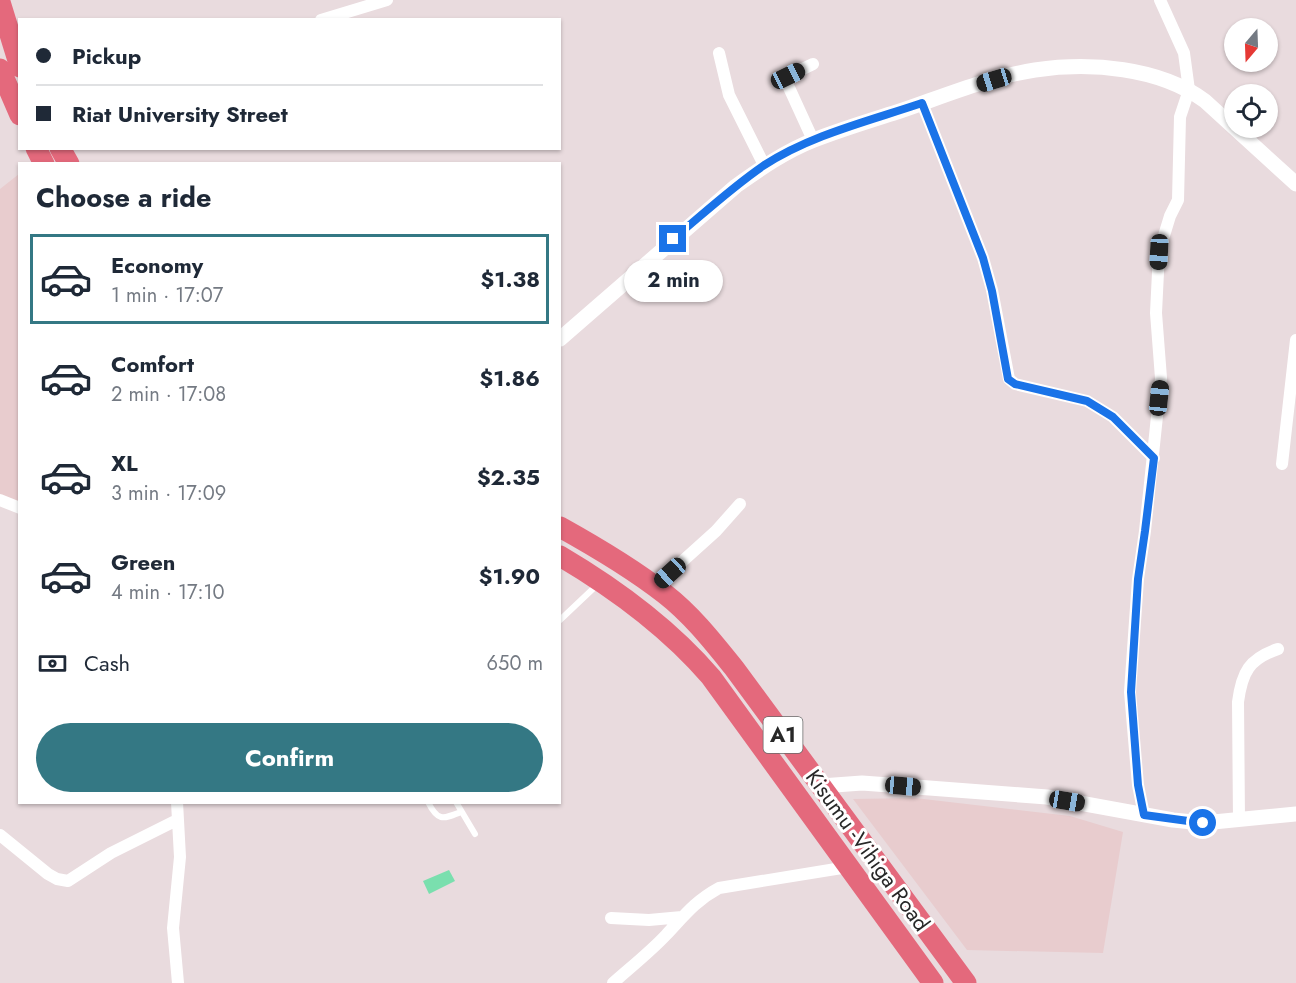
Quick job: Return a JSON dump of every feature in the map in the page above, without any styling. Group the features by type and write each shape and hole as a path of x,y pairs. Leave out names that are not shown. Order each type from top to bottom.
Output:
{"highway":[{"path":"0,2 18,60"},
{"path":"0,69 18,110"},
{"name":"Kisumu -Vihiga Road","path":"561,529 598,549 655,586 702,629 734,668 966,983"},
{"name":"Kisumu -Vihiga Road","path":"561,557 633,603 688,650 711,677 933,983"}],"street":[{"path":"328,18 387,0"},
{"path":"1144,815 1138,785 1131,692 1138,579 1154,458 1161,378 1156,313 1159,252 1170,216 1178,200 1180,117 1189,90 1184,53 1160,0"},
{"path":"719,53 729,95 764,165"},
{"path":"813,64 788,76 786,81 813,140"},
{"path":"561,338 736,186 764,165 813,140 922,103 1034,70 1067,68 1127,70 1189,90 1205,101 1296,184"},
{"path":"922,103 983,258 992,291 1008,379 1015,384 1087,401 1113,417 1154,458"},
{"path":"1282,464 1296,340"},
{"path":"0,500 18,507"},
{"path":"655,586 716,531 740,504"},
{"path":"1239,820 1238,702 1240,687 1250,664 1264,654 1278,650"},
{"path":"821,786 862,783 1047,797 1144,815 1203,823 1296,814"},
{"path":"177,804 180,857 173,928 178,983"},
{"path":"0,835 48,874 68,881 111,853 177,820"},
{"path":"613,983 666,935 703,897 719,888 848,867"},
{"path":"610,918 649,920 682,916"}],"lane":[{"path":"561,619 602,581"},
{"path":"429,804 435,815 440,818 461,812"},
{"path":"457,804 474,834"}],"shaded area":[{"path":"18,175 18,504 0,496 0,189"},
{"path":"915,798 1070,816 1123,832 1103,953 967,950 853,799"},
{"path":"449,870 455,881 429,894 423,881"}],"route":[{"path":"673,239 764,165 813,140 922,103 983,258 992,291 1008,379 1015,384 1087,401 1101,408 1154,458 1138,579 1131,692 1138,785 1144,815 1203,823"}]}
